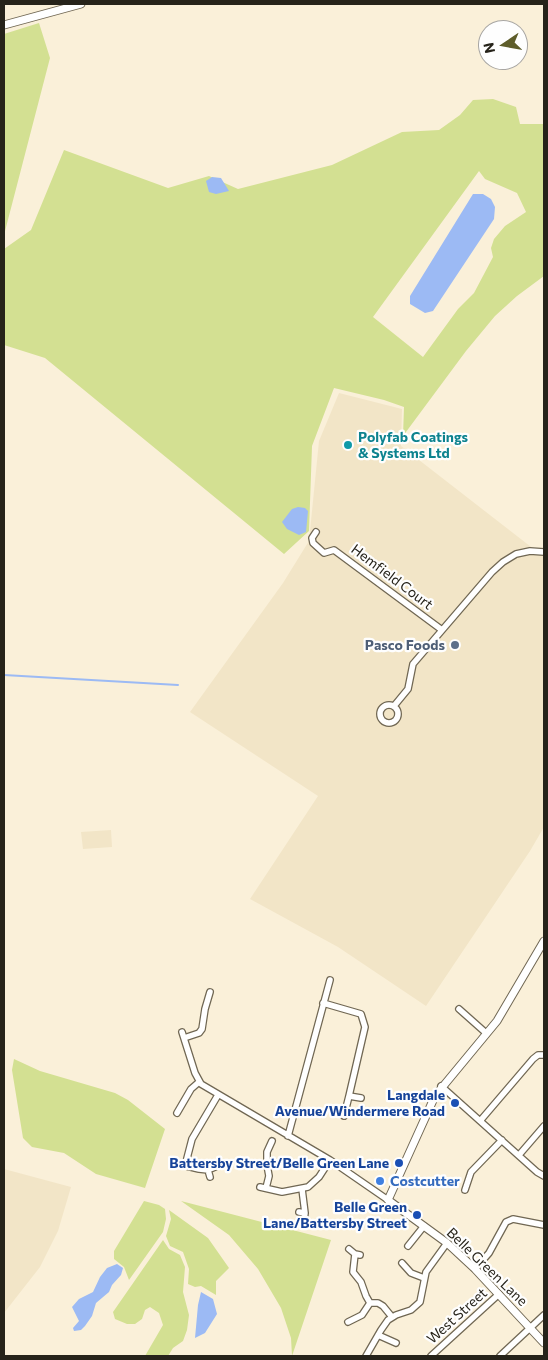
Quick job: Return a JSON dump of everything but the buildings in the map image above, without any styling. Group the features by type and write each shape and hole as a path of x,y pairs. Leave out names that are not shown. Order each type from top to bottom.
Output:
{"street":[{"path":"4,25 81,4"},
{"name":"Hemfield Court","path":"316,532 312,538 313,543 324,553 334,550 442,630"},
{"path":"394,706 408,689 413,664 492,572 516,554 530,551 544,552"},
{"path":"388,1200 434,1096 498,1021 544,943"},
{"path":"288,1136 330,980"},
{"path":"177,1113 191,1089 199,1082 183,1035 199,1033 202,1029 204,1009 210,992"},
{"path":"323,1003 361,1014 365,1027 344,1116"},
{"path":"459,1009 486,1033"},
{"path":"480,1121 533,1058 538,1055 544,1055"},
{"name":"Belle Green Lane","path":"199,1082 330,1160 448,1243 544,1342"},
{"path":"441,1086 537,1172 544,1176"},
{"path":"218,1095 192,1139 181,1165 198,1170 208,1170 218,1165"},
{"path":"349,1096 361,1098"},
{"path":"519,1155 544,1126"},
{"path":"465,1190 472,1172 502,1140"},
{"path":"272,1141 268,1152 267,1165 269,1176 263,1188 282,1192 302,1189 316,1181 330,1160"},
{"path":"208,1170 210,1177"},
{"path":"461,1179 469,1180"},
{"path":"302,1189 305,1203 302,1213 304,1221"},
{"path":"475,1269 489,1254 506,1222 513,1220 544,1224"},
{"path":"408,1246 424,1226"},
{"path":"366,1356 384,1325 392,1317 408,1312 417,1305 423,1294 424,1278 428,1269 448,1243"},
{"path":"349,1249 357,1255 353,1272 361,1282 370,1303"},
{"path":"402,1262 414,1275 424,1278"},
{"path":"409,1271 414,1266"},
{"name":"West Street","path":"431,1356 499,1294"},
{"path":"370,1303 380,1304 392,1317"},
{"path":"346,1323 362,1315 370,1303"},
{"path":"500,1356 544,1315"},
{"path":"378,1336 396,1343"}],"shaded area":[{"path":"339,393 402,409 401,446 544,557 544,827 530,851 426,1006 338,947 250,899 318,796 190,712 283,583 309,541 319,441"},
{"path":"111,830 112,847 83,849 81,832"},
{"path":"4,1169 71,1187 58,1231 40,1267 4,1313"}],"green space":[{"path":"39,23 50,58 4,235 4,34"},
{"path":"493,99 516,107 520,124 544,124 544,276 517,296 495,316 466,351 403,436 404,407 384,400 334,388 312,446 309,531 284,554 45,358 4,345 4,249 31,230 64,150 168,188 209,176 238,189 332,165 402,132 439,130 460,115 473,100","holes":["479,171 485,179 517,193 526,212 505,226 494,239 491,248 493,257 474,293 458,309 423,357 373,317"]},
{"path":"14,1059 40,1071 115,1093 128,1100 165,1129 145,1188 96,1174 64,1153 32,1147 23,1138 12,1070"},
{"path":"144,1201 159,1205 165,1209 166,1219 163,1232 129,1280 124,1267 114,1259 114,1251"},
{"path":"181,1201 331,1240 292,1356 291,1338 281,1308 258,1269 229,1235"},
{"path":"169,1210 208,1238 229,1268 216,1281 216,1295 201,1286 195,1287 188,1284 189,1269 183,1252 170,1246 166,1236 171,1219"},
{"path":"163,1240 169,1249 180,1255 185,1267 183,1292 189,1315 187,1330 183,1341 173,1348 168,1356 145,1356 163,1325 159,1313 150,1307 145,1310 142,1319 135,1324 127,1324 115,1319 113,1312"}],"water":[{"path":"212,177 221,178 229,191 216,194 209,192 206,181"},
{"path":"473,194 483,194 491,199 495,207 494,219 433,311 425,313 410,304 410,296"},
{"path":"298,507 305,508 308,511 306,532 299,535 287,529 282,522 292,509"},
{"path":"117,1264 123,1268 121,1275 112,1285 109,1292 96,1303 92,1316 85,1326 81,1330 74,1331 73,1328 79,1321 72,1307 79,1299 93,1292 100,1277 107,1268"},
{"path":"201,1292 213,1299 217,1314 205,1333 195,1338 198,1305"}],"waterway":[{"path":"4,675 178,685"}],"place":[{"name":"Polyfab Coatings & Systems Ltd","path":"348,445"},
{"name":"Pasco Foods","path":"455,645"},
{"name":"Langdale Avenue/Windermere Road","path":"455,1103"},
{"name":"Battersby Street/Belle Green Lane","path":"399,1163"},
{"name":"Costcutter","path":"380,1181"},
{"name":"Belle Green Lane/Battersby Street","path":"417,1215"}]}
